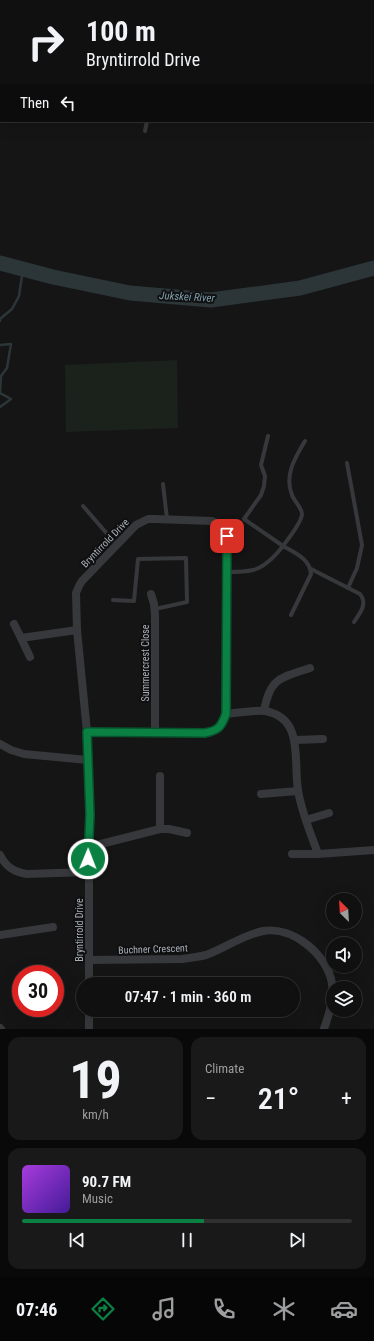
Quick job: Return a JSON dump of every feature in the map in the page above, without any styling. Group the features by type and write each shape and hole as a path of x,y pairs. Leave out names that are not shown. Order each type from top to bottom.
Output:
{"street":[{"name":"Bryntirrold Drive","path":"89,977 88,872 90,815 87,732 76,600 79,586 116,544 136,525 148,519 212,521 218,523 227,536 226,714"},
{"name":"Summercrest Close","path":"151,594 154,609 155,732"},
{"path":"14,624 30,657"},
{"path":"21,638 78,630"},
{"path":"264,711 267,697 277,680 310,668"},
{"path":"87,732 205,733 213,732 219,728 223,723 226,714 264,711 281,718 287,723 295,740 298,791 318,854"},
{"path":"295,740 323,739"},
{"path":"0,744 11,750 24,754 88,760"},
{"path":"160,776 160,829"},
{"path":"261,794 298,791"},
{"path":"306,820 329,813"},
{"path":"89,847 160,829 187,833"},
{"path":"292,854 318,854 374,850"},
{"path":"0,855 5,863 19,873 88,872"},
{"path":"0,934 53,926"},
{"name":"Buchner Crescent","path":"89,960 182,959 197,957 218,950 251,934 262,931 286,934 306,945 319,956 327,969 332,983 332,996 324,1029"},
{"path":"89,1017 89,1029"}],"lane":[{"path":"145,131 147,122"},
{"path":"268,436 261,465 265,476 264,486 261,495 244,519 305,560 311,569 360,594 363,598 363,609 354,622"},
{"path":"227,572 249,571 259,568 272,558 283,546 301,518 301,511 292,496 289,473 296,455 305,441"},
{"path":"346,462 362,545 357,568 348,588"},
{"path":"162,484 167,519"},
{"path":"83,506 116,544"},
{"path":"113,600 134,601 138,559 186,558 187,602 167,608 154,609"},
{"path":"292,615 311,574 311,569"}],"shaded area":[{"path":"177,360 178,428 66,432 65,365"}],"waterway":[{"name":"Jukskei River","path":"0,263 53,277 130,293 211,300 300,288 374,268"},
{"path":"0,321 0,319 12,309 19,296 23,269"},
{"path":"0,345 11,344 7,368 1,376 0,393 11,399 0,407"}],"route":[{"path":"88,859 90,815 87,732 205,733 213,732 223,723 226,714 227,536"}]}
